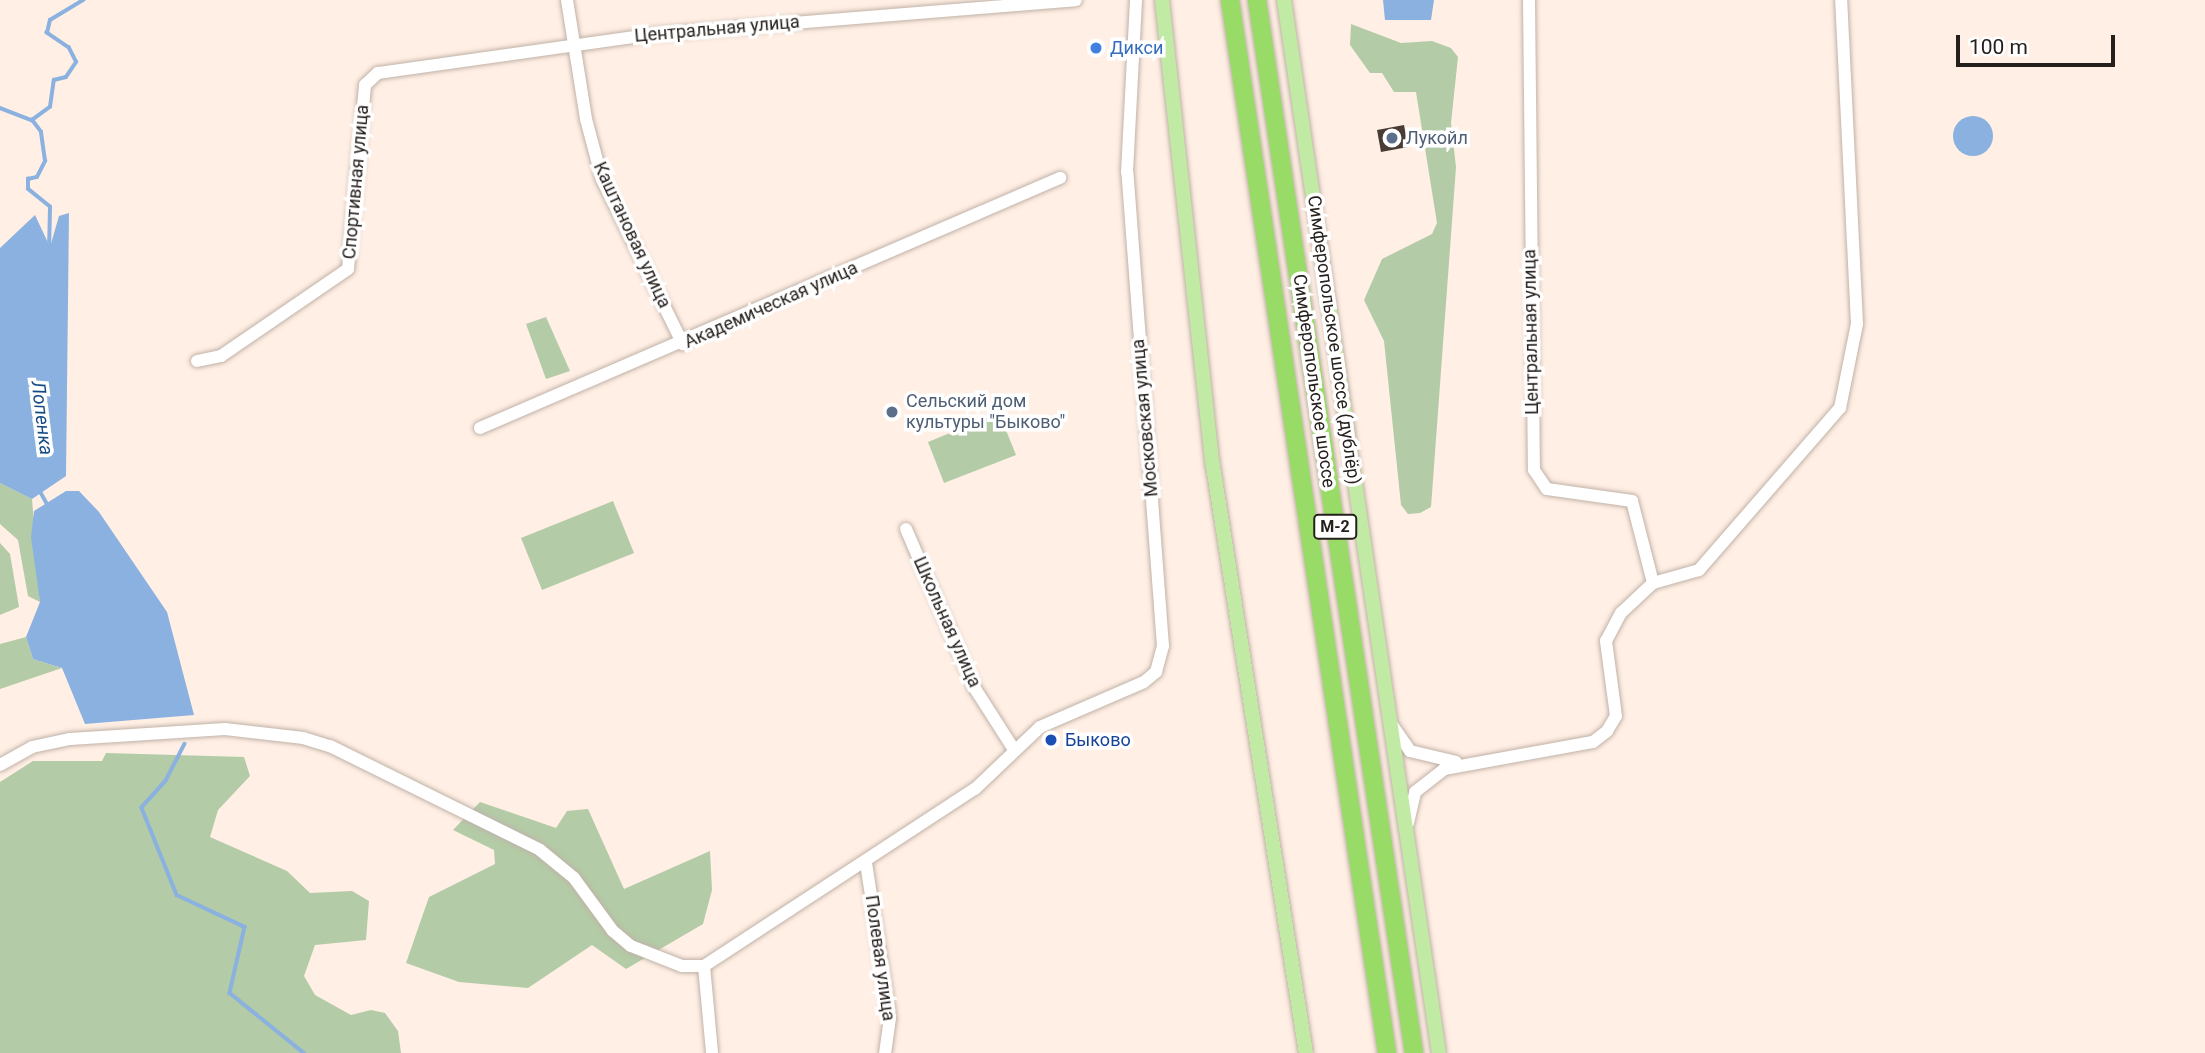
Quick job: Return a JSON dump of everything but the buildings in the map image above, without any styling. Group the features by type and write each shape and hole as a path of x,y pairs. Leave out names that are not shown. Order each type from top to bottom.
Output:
{"highway":[{"name":"Симферопольское шоссе","path":"1230,0 1387,1053"},
{"name":"Симферопольское шоссе","path":"1257,0 1414,1053"}],"main road":[{"path":"1162,0 1213,466 1306,1053"},
{"name":"Симферопольское шоссе (дублёр)","path":"1284,0 1386,712 1439,1053"}],"street":[{"name":"Каштановая улица","path":"567,0 577,43 586,119 603,178 683,344"},
{"name":"Центральная улица","path":"365,85 378,73 577,43 1076,0"},
{"name":"Московская улица","path":"704,966 866,863 975,789 1013,748 1040,727 1144,682 1161,660 1161,592 1127,172 1136,0"},
{"name":"Центральная улица","path":"1529,0 1534,470 1547,489 1632,501 1653,583"},
{"path":"1407,841 1415,792 1426,778 1467,762 1594,742 1607,731 1616,716 1606,641 1621,613 1653,583 1699,570 1840,408 1857,324 1841,0"},
{"name":"Спортивная улица","path":"197,361 221,356 348,269 365,85"},
{"name":"Академическая улица","path":"480,428 683,344 1060,178"},
{"name":"Школьная улица","path":"906,529 974,687 1013,748"},
{"path":"1386,712 1410,751 1425,759 1467,762"},
{"path":"0,765 32,747 69,739 225,729 303,738 330,746 540,850 574,878 613,931 631,946 682,966 704,966 712,1053"},
{"name":"Полевая улица","path":"866,863 890,1018 885,1053"}],"green space":[{"path":"1351,24 1401,43 1432,41 1451,48 1458,57 1451,123 1456,167 1431,507 1420,513 1408,514 1401,505 1384,341 1364,300 1382,259 1432,234 1437,223 1416,92 1394,92 1382,73 1370,73 1350,45"},
{"path":"546,317 570,371 546,379 526,324"},
{"path":"999,413 1016,455 944,483 928,442"},
{"path":"0,483 32,499 40,602 28,596 18,540 0,524"},
{"path":"613,501 634,553 542,590 521,538"},
{"path":"0,543 10,554 19,607 0,615"},
{"path":"26,637 33,659 62,668 0,689 0,644"},
{"path":"106,753 244,757 250,776 218,810 210,837 287,871 310,893 352,891 369,901 366,940 315,945 304,976 315,995 351,1015 371,1010 385,1013 398,1031 401,1053 0,1053 0,782 33,761 102,761"},
{"path":"480,802 556,828 567,811 588,809 624,889 710,851 712,890 703,924 626,969 592,945 528,988 459,982 406,963 429,897 495,864 494,850 453,830"}],"water":[{"path":"1383,0 1434,0 1431,20 1385,20"},
{"path":"1973,116 1987,122 1993,136 1987,150 1973,156 1959,150 1953,136 1959,122"},
{"path":"69,213 66,476 32,499 0,483 0,248 35,215 50,247 59,216"},
{"path":"66,491 79,491 99,512 167,612 194,715 85,724 62,668 33,659 26,637 40,602 31,537 34,511"}],"waterway":[{"name":"Лопенка","path":"49,252 50,207 28,189 28,179 37,177 45,161 41,132 32,120 50,107 54,80 66,77 76,62 69,48 47,33 50,20 83,0"},
{"path":"0,108 32,120"},
{"name":"Лопенка","path":"39,489 49,507"},
{"name":"Лопенка","path":"185,744 166,781 142,808 177,895 245,927 230,993 304,1053"}],"place":[{"name":"Дикси","path":"1096,48"},
{"name":"Лукойл","path":"1392,138"},
{"name":"Сельский дом культуры \"Быково\"","path":"892,412"},
{"name":"Быково","path":"1051,740"}]}
